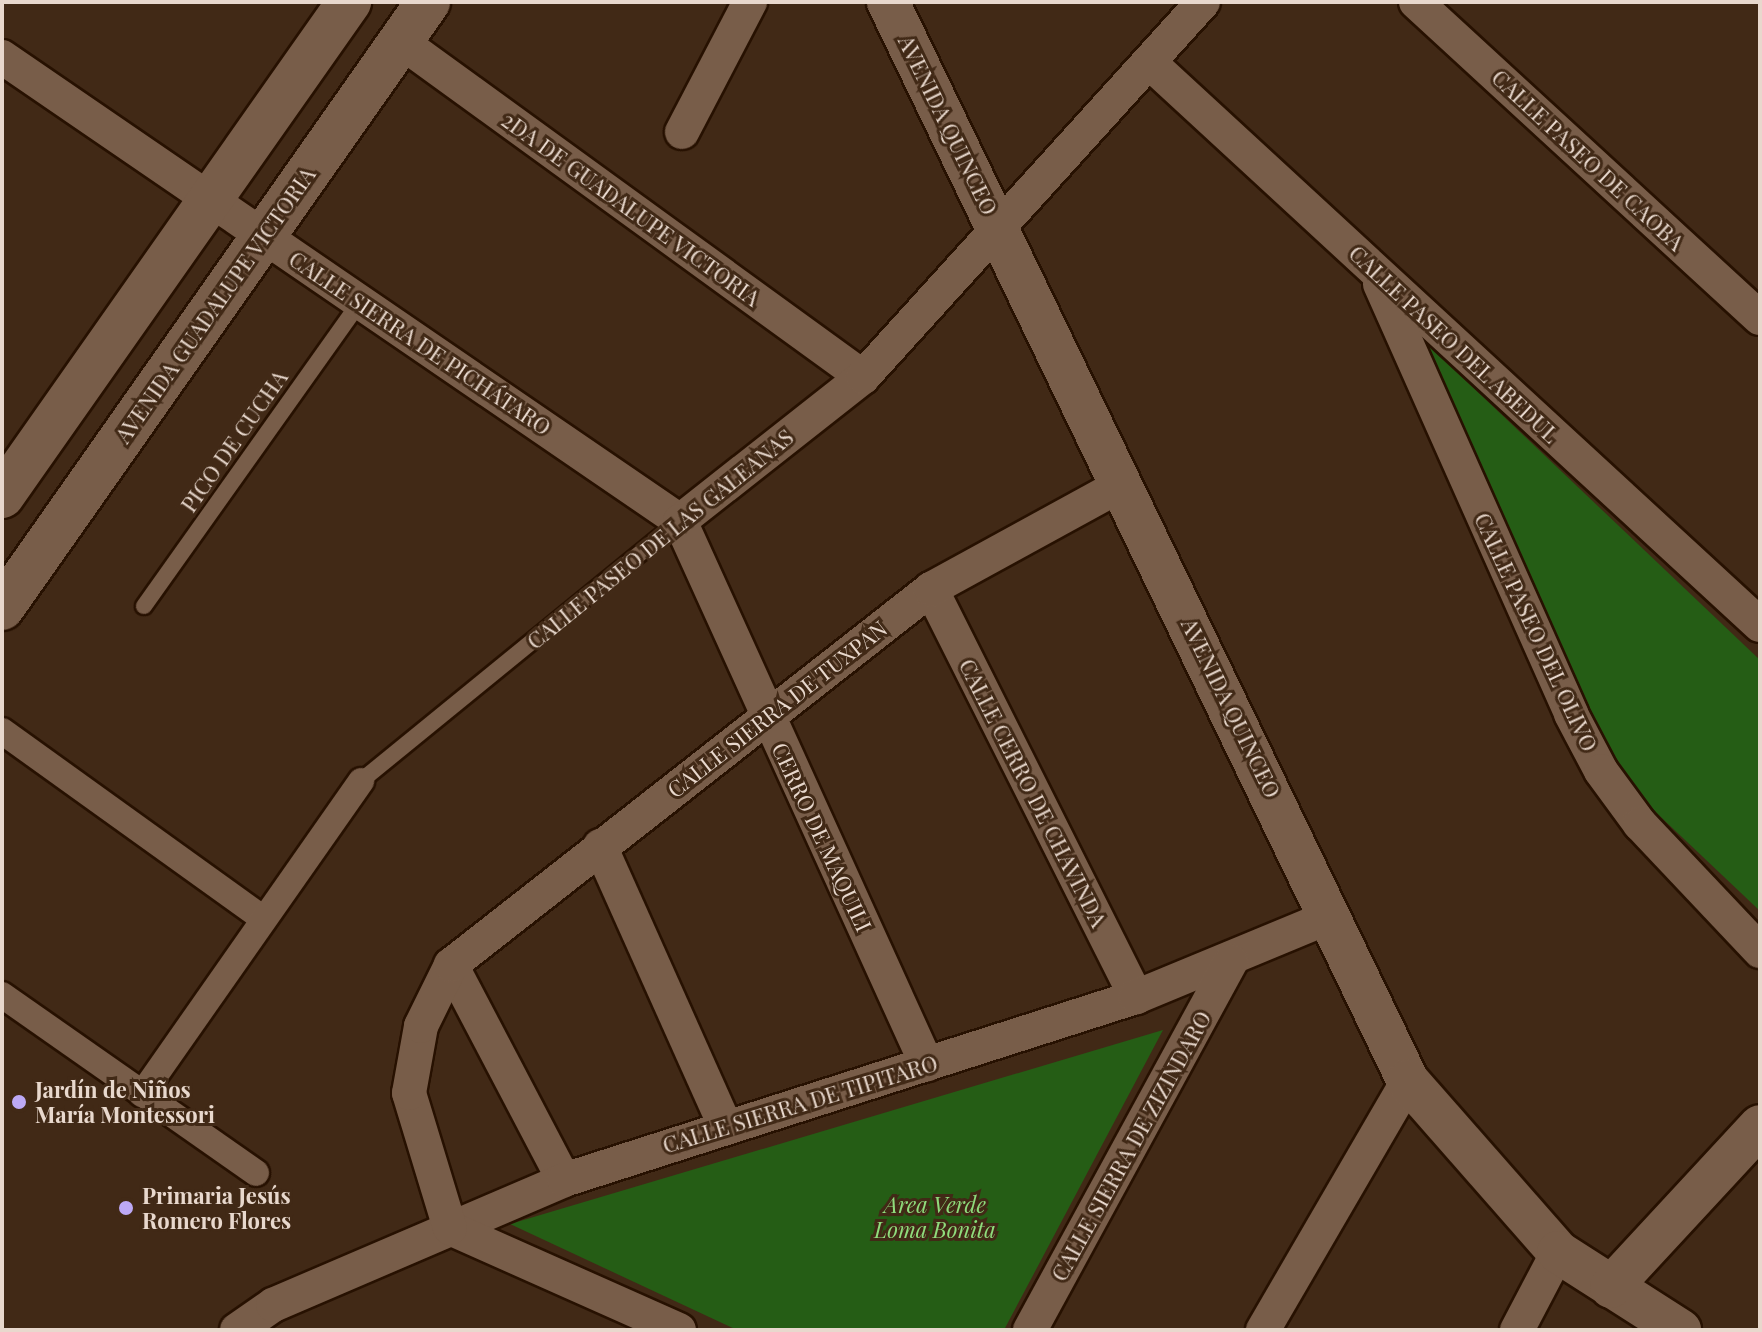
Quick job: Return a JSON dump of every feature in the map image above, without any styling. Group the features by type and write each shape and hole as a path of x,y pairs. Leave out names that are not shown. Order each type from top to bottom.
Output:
{"main road":[{"path":"2,496 349,2"},
{"name":"AVENIDA GUADALUPE VICTORIA","path":"2,608 428,2"}],"street":[{"path":"682,132 750,2"},
{"name":"AVENIDA QUINCEO","path":"888,2 1332,916 1408,1081 1558,1252 1680,1330"},
{"name":"CALLE PASEO DE LAS GALEANAS","path":"680,521 863,377 1203,2"},
{"name":"CALLE PASEO DE CAOBA","path":"1416,2 1760,318"},
{"name":"2DA DE GUADALUPE VICTORIA","path":"400,41 863,377"},
{"name":"CALLE SIERRA DE PICHÁTARO","path":"2,57 680,521"},
{"name":"CALLE PASEO DEL ABEDUL","path":"1149,62 1760,625"},
{"name":"CALLE PASEO DEL OLIVO","path":"1375,272 1571,714 1601,771 1640,824 1760,951"},
{"name":"CALLE SIERRA DE TUXPAN","path":"451,965 931,589 1123,484"},
{"name":"CERRO DE MAQUILI","path":"680,521 927,1065"},
{"name":"CALLE CERRO DE CHAVINDA","path":"931,589 1136,997"},
{"path":"2,731 264,919"},
{"name":"CALLE PASEO DE LAS GALEANAS","path":"142,1094 361,781"},
{"path":"600,846 725,1125"},
{"name":"CALLE SIERRA DE TIPITARO","path":"237,1330 273,1305 564,1180 725,1125 927,1065 1136,997 1231,961 1332,916"},
{"name":"CALLE SIERRA DE ZIZINDARO","path":"1030,1330 1231,961"},
{"path":"451,965 564,1180"},
{"path":"451,965 421,1026 409,1093 450,1228 679,1330"},
{"path":"2,995 256,1173"},
{"path":"1263,1330 1408,1081"},
{"path":"1611,1287 1760,1126"},
{"path":"1517,1330 1558,1252"}],"lane":[{"name":"PICO DE CUCHA","path":"144,606 360,302"},
{"name":"CALLE PASEO DE LAS GALEANAS","path":"361,781 680,521"}],"green space":[{"path":"1421,338 1760,660 1760,911 1609,768"},
{"name":"Area Verde Loma Bonita","path":"1163,1030 1004,1330 737,1330 510,1224"}],"place":[{"name":"Jardín de Niños María Montessori","path":"19,1102"},
{"name":"Primaria Jesús Romero Flores","path":"126,1208"}]}
